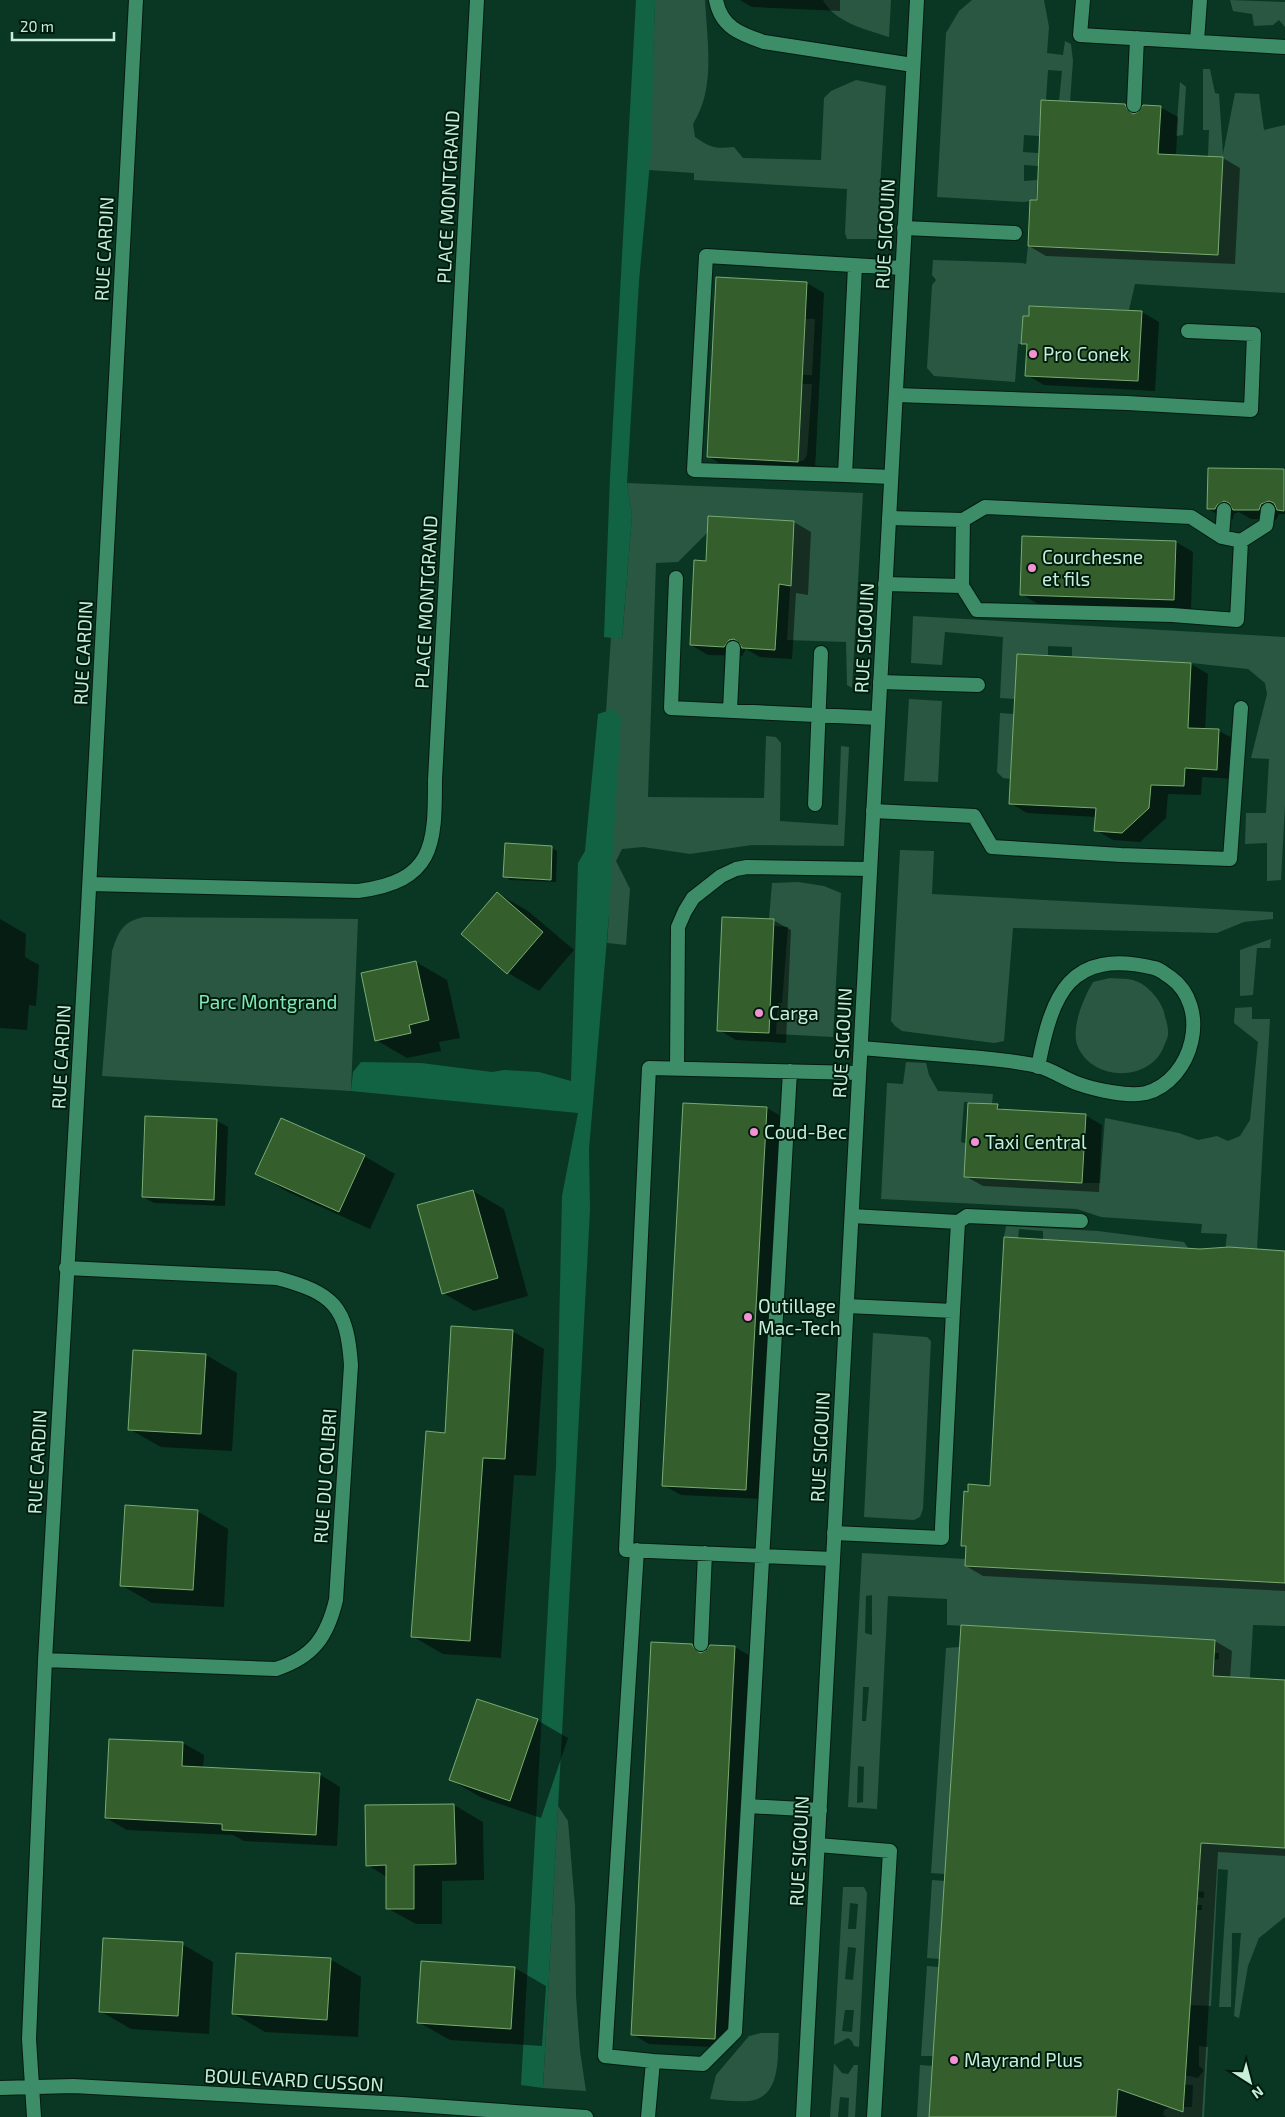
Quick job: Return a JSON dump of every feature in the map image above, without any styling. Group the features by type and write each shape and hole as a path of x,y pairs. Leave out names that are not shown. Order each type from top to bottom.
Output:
{"street":[{"name":"RUE CARDIN","path":"34,2117 28,2039 45,1660 66,1268 90,884 136,0"},
{"name":"PLACE MONTGRAND","path":"90,884 358,891 376,889 406,877 417,870 430,848 435,809 477,0"},
{"path":"716,0 721,17 726,24 746,36 764,42 913,65"},
{"name":"RUE SIGOUIN","path":"803,2117 917,0"},
{"path":"1083,0 1080,35 1285,47"},
{"path":"1197,42 1200,0"},
{"path":"1134,105 1137,38"},
{"path":"904,228 1015,233"},
{"path":"891,477 694,470 706,256 902,268"},
{"path":"846,475 855,266"},
{"path":"896,395 1127,403 1251,410 1254,334 1188,330"},
{"path":"889,518 963,520 985,507 1191,517 1222,538 1241,541 1266,525 1268,510"},
{"path":"1222,538 1224,510"},
{"path":"963,520 962,586 977,610 1172,615 1237,620 1241,541"},
{"path":"676,578 670,708 878,718"},
{"path":"885,584 962,586"},
{"path":"730,710 733,648"},
{"path":"815,804 821,652"},
{"path":"880,682 978,685"},
{"path":"873,811 974,816 992,847 1121,856 1230,859 1241,708"},
{"path":"677,1068 678,927 693,898 721,876 736,869 747,867 870,869"},
{"path":"861,1048 996,1060 1038,1067 1086,1086 1128,1094 1147,1093 1171,1080 1182,1068 1191,1046 1194,1021 1188,999 1176,982 1158,969 1133,963 1107,964 1086,970 1066,984 1056,1001 1046,1026 1038,1067"},
{"path":"833,1559 626,1550 649,1068 859,1073"},
{"path":"637,1550 605,2056 702,2064 735,2032 790,1071"},
{"path":"852,1216 958,1222 967,1216 1081,1221"},
{"path":"834,1533 942,1538 958,1222"},
{"name":"RUE DU COLIBRI","path":"45,1660 276,1669 292,1664 315,1646 328,1627 336,1600 351,1365 349,1338 343,1317 329,1300 300,1284 277,1278 66,1268"},
{"path":"847,1306 953,1311"},
{"path":"701,1644 705,1553"},
{"path":"748,1806 820,1810"},
{"path":"818,1845 890,1851 874,2117"},
{"path":"648,2117 653,2061"},
{"name":"BOULEVARD CUSSON","path":"0,2088 73,2086 586,2117"}],"green space":[{"path":"636,0 655,0 651,152 639,281 627,483 632,516 622,639 604,637 610,477"},
{"path":"655,0 705,0 708,48 707,80 705,95 693,124 695,137 709,146 718,148 734,147 743,158 821,160 824,98 831,91 856,80 886,86 877,239 847,239 845,233 847,189 694,180 694,173 649,170"},
{"path":"823,0 891,0 889,37 843,20 828,8"},
{"path":"972,0 1044,0 1049,27 1047,53 1063,55 1065,41 1071,44 1073,61 1070,102 1059,101 1062,71 1048,70 1046,100 1041,100 1039,136 1024,135 1023,152 1038,153 1038,166 1024,165 1024,181 1037,180 1036,200 1024,202 937,197 946,33 959,11"},
{"path":"1230,0 1285,2 1285,27 1279,20 1273,25 1254,26 1252,14 1233,11"},
{"path":"1203,69 1210,69 1215,93 1219,94 1223,154 1235,93 1259,94 1264,130 1285,125 1285,293 1135,284 1129,310 1029,306 1029,316 1023,316 1021,344 1018,344 1015,382 934,376 927,368 932,285 936,280 932,275 933,260 1026,264 1028,246 1218,255 1208,156 1209,130 1203,130"},
{"path":"1180,82 1186,87 1183,135 1176,136"},
{"path":"805,319 815,319 812,375 803,375"},
{"path":"802,384 812,384 807,455 804,460 798,462"},
{"path":"627,483 863,493 852,688 847,685 846,642 787,640 794,521 709,516 708,532 678,562 656,563 648,797 764,798 766,736 776,737 781,743 780,821 838,825 841,746 849,747 844,846 752,845 690,854 643,847 622,849 616,861 630,889 626,945 607,943 609,915 606,712 611,637 622,639 632,516"},
{"path":"913,616 1285,637 1285,805 1281,880 1267,881 1267,843 1245,844 1246,813 1266,813 1269,759 1251,758 1267,694 1265,683 1248,669 1191,663 1072,658 1072,647 1048,646 1048,655 1017,654 1015,699 1000,698 1003,637 945,632 942,665 911,663"},
{"path":"909,699 942,701 938,782 904,781"},
{"path":"613,709 621,718 609,915 589,1149 590,1210 543,2088 521,2085 556,1466 562,1196 578,1113 351,1091 353,1072 361,1062 421,1063 492,1072 504,1070 539,1072 571,1081 578,863 585,851 598,714"},
{"path":"1000,713 1014,714 1010,779 1003,778 997,772"},
{"path":"900,850 934,851 932,894 1273,912 1273,919 1244,922 1217,933 1013,928 1004,1041 994,1043 902,1031 891,1021"},
{"path":"798,882 824,886 841,893 833,1037 776,1034 778,1003 782,1003 788,927 774,926 774,919 769,919 772,883"},
{"name":"Parc Montgrand","path":"144,917 358,919 351,1091 102,1076 112,951 122,928"},
{"path":"1271,939 1270,948 1257,948 1253,995 1240,996 1240,950"},
{"path":"1110,978 1130,979 1148,988 1162,1007 1168,1026 1167,1038 1157,1058 1147,1066 1135,1071 1122,1073 1108,1072 1096,1067 1085,1058 1076,1040 1079,1013 1089,988 1093,982"},
{"path":"1252,1007 1252,1019 1270,1019 1257,1249 1225,1252 1227,1234 1201,1233 1202,1224 1101,1217 1077,1209 881,1199 887,1083 903,1084 906,1062 926,1063 929,1075 938,1091 993,1094 992,1104 964,1102 961,1142 1082,1183 1100,1183 1105,1118 1179,1133 1198,1140 1217,1136 1228,1141 1240,1136 1250,1120 1258,1042 1234,1023 1235,1008"},
{"path":"1006,1226 1098,1231 1184,1242 1188,1248 1043,1240 1043,1231 1019,1229 1018,1238 1004,1237"},
{"path":"873,1333 927,1337 931,1341 923,1509 920,1517 914,1520 864,1517"},
{"path":"862,1553 965,1559 965,1566 1285,1583 1285,1626 1253,1625 1249,1693 1246,1846 1285,1848 1285,1917 1259,1938 1248,1966 1239,2018 1234,2016 1241,1933 1232,1933 1231,2007 1219,2007 1228,1870 1218,1869 1211,2006 1190,2005 1197,1910 1202,1910 1202,1905 1197,1905 1198,1897 1204,1898 1204,1892 1198,1891 1214,1660 1219,1659 1219,1653 1214,1653 1215,1640 947,1625 947,1599 888,1596 877,1809 848,1807","holes":["872,1595 872,1635 865,1633 866,1596","863,1687 869,1687 866,1721 862,1721","858,1766 864,1767 863,1802 857,1803"]},
{"path":"960,1647 945,1874 931,1873 946,1648"},
{"path":"558,1806 568,1821 575,1906 576,1996 580,2051 586,2091 543,2088"},
{"path":"932,1880 945,1881 940,1959 927,1958"},
{"path":"843,1887 864,1887 867,1893 859,2047 854,2046 848,2038 834,2045","holes":["850,1903 858,1904 856,1929 848,1929","848,1947 856,1948 853,1980 845,1979","845,2010 854,2010 852,2032 842,2031"]},
{"path":"927,1966 939,1967 933,2056 921,2056"},
{"path":"761,2033 779,2033 776,2074 767,2092 760,2098 749,2101 710,2099 716,2075 749,2036"},
{"path":"1199,2046 1208,2047 1204,2117 1167,2117 1163,2115 1164,2110 1170,2107 1192,2107 1193,2085 1173,2084 1185,2075 1198,2078 1204,2070 1199,2066"},
{"path":"834,2063 842,2073 848,2074 854,2065 858,2065 855,2117 848,2117 849,2098 840,2097 838,2117 830,2117"},
{"path":"920,2065 933,2066 929,2117 917,2117"}],"building":[{"path":"1041,100 1125,104 1127,109 1133,114 1138,112 1143,105 1161,106 1158,154 1223,157 1218,255 1028,246 1030,200 1037,200"},
{"path":"716,277 807,282 798,462 707,457"},
{"path":"1029,306 1142,311 1138,381 1025,376 1027,344 1021,344 1023,316 1029,316"},
{"path":"1208,468 1284,469 1284,511 1277,510 1274,503 1269,501 1261,504 1259,510 1233,510 1229,503 1224,501 1217,505 1215,509 1207,509"},
{"path":"708,516 794,521 791,586 779,584 775,650 742,648 734,639 729,640 724,647 690,645 694,560 706,561"},
{"path":"1022,536 1176,541 1174,600 1020,595"},
{"path":"1017,654 1191,663 1188,728 1219,729 1217,770 1185,768 1184,786 1151,785 1149,808 1122,833 1094,831 1096,808 1009,804"},
{"path":"505,843 552,846 551,880 503,877"},
{"path":"497,892 543,932 507,974 461,934"},
{"path":"722,917 774,919 769,1033 717,1031"},
{"path":"416,961 429,1020 409,1025 411,1033 375,1041 361,973"},
{"path":"683,1103 767,1107 746,1490 662,1486"},
{"path":"968,1103 998,1104 997,1109 1086,1114 1082,1183 964,1177"},
{"path":"145,1116 217,1119 214,1200 142,1197"},
{"path":"281,1118 365,1155 339,1212 255,1174"},
{"path":"473,1190 498,1278 442,1294 417,1205"},
{"path":"1004,1237 1200,1249 1229,1247 1285,1251 1285,1583 965,1566 966,1546 961,1546 964,1491 968,1492 968,1484 990,1486"},
{"path":"451,1326 513,1330 505,1459 483,1458 470,1641 411,1637 426,1431 445,1433"},
{"path":"133,1350 206,1354 201,1434 128,1430"},
{"path":"125,1505 198,1510 193,1590 120,1586"},
{"path":"961,1625 1215,1640 1213,1676 1285,1680 1285,1848 1201,1843 1183,2112 1118,2089 1116,2117 929,2117"},
{"path":"651,1642 692,1644 700,1653 705,1651 710,1645 735,1646 715,2039 631,2035"},
{"path":"477,1699 538,1719 510,1801 449,1780"},
{"path":"109,1739 183,1742 182,1766 320,1773 316,1835 222,1830 222,1824 105,1818"},
{"path":"454,1804 456,1864 414,1865 414,1909 386,1909 386,1865 366,1866 365,1805"},
{"path":"103,1938 183,1942 178,2016 99,2012"},
{"path":"236,1953 331,1958 327,2020 232,2014"},
{"path":"421,1961 515,1967 511,2029 417,2023"}],"place":[{"name":"Pro Conek","path":"1033,354"},
{"name":"Courchesne et fils","path":"1032,568"},
{"name":"Carga","path":"759,1013"},
{"name":"Coud-Bec","path":"754,1132"},
{"name":"Taxi Central","path":"975,1142"},
{"name":"Outillage Mac-Tech","path":"748,1317"},
{"name":"Mayrand Plus","path":"954,2060"}]}
